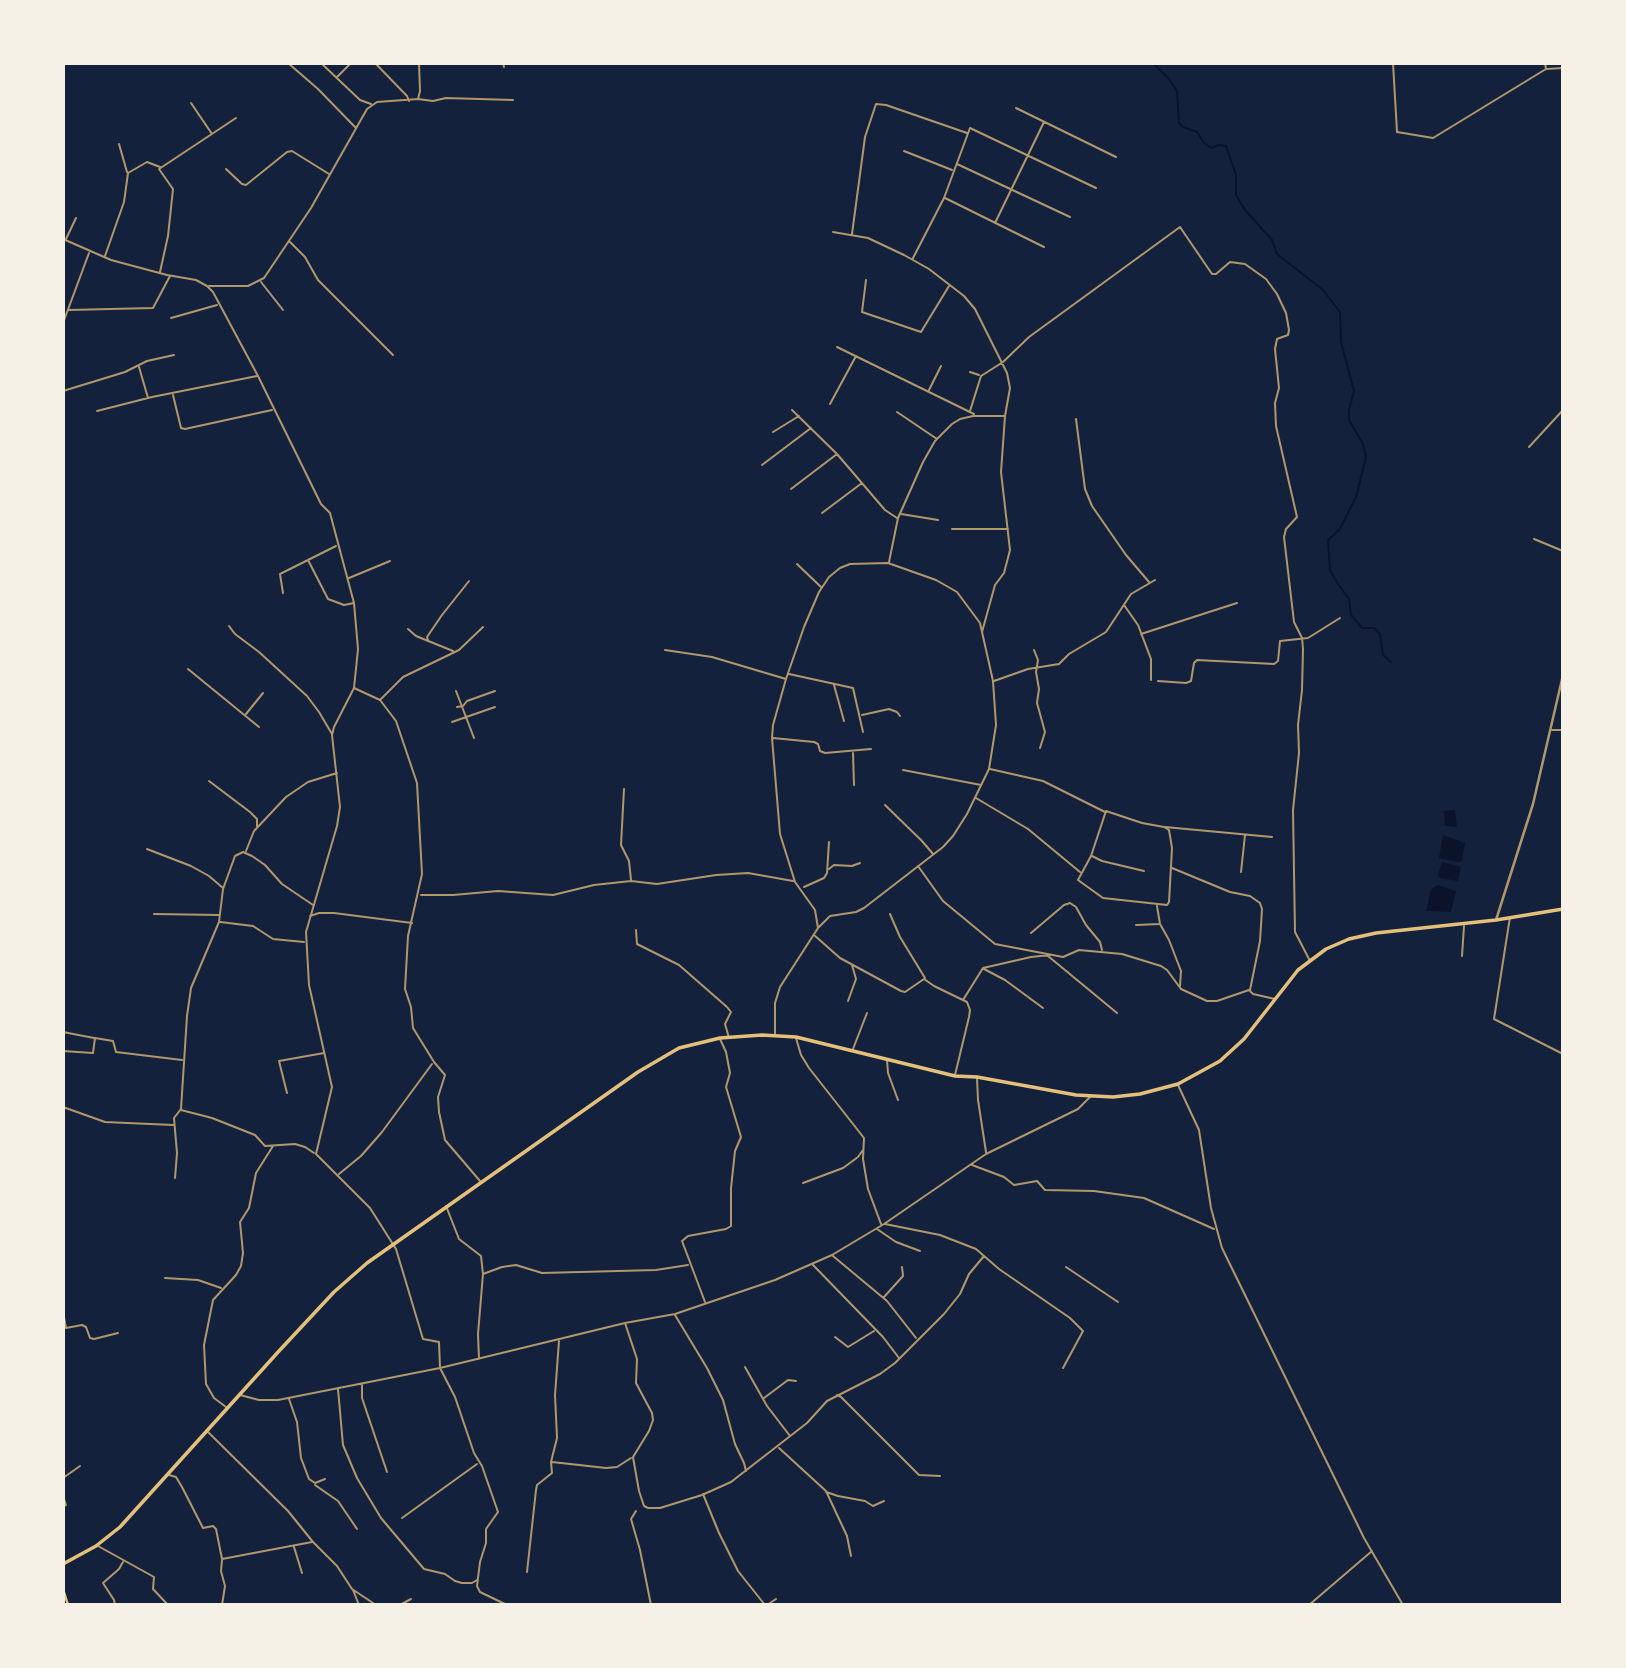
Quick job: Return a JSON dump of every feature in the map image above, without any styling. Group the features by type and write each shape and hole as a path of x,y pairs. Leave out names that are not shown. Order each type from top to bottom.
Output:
{"main road":[{"path":"63,1564 97,1546 120,1527 334,1292 393,1243 446,1205 651,1063 679,1048 720,1038 775,1035 796,1037 955,1076 977,1077 1048,1091 1092,1096 1140,1094 1178,1084 1208,1069 1230,1053 1257,1024 1288,980 1310,960 1349,939 1383,932 1496,920 1563,909"},
{"path":"63,1589 68,1605"}],"street":[{"path":"288,63 356,127"},
{"path":"321,63 360,100 371,104 446,98 513,100"},
{"path":"336,78 351,63"},
{"path":"375,63 409,101"},
{"path":"380,63 380,68"},
{"path":"418,99 419,63"},
{"path":"503,63 504,67"},
{"path":"1393,63 1397,132 1433,138 1546,69 1563,68"},
{"path":"1545,63 1546,69"},
{"path":"191,103 212,134"},
{"path":"76,218 64,239 90,252 170,276 196,280 208,286 241,286 261,281 271,270 371,104"},
{"path":"852,234 865,137 876,104 886,105 968,134"},
{"path":"1016,108 1116,157"},
{"path":"160,167 236,118"},
{"path":"995,223 1044,122"},
{"path":"912,259 944,198 970,128 1096,188"},
{"path":"105,257 124,202 128,173 119,144"},
{"path":"226,169 246,185 287,152 292,151 329,175"},
{"path":"904,151 954,170"},
{"path":"128,173 147,162 160,167"},
{"path":"957,163 1070,218"},
{"path":"160,167 160,173 173,189 168,236 160,273"},
{"path":"944,198 1044,247"},
{"path":"970,411 981,376 1003,362 1029,337 1180,227 1212,274 1234,261 1245,264 1266,279 1277,295 1286,313 1289,330 1288,335 1279,337 1275,343 1279,388 1275,411 1277,433 1282,443 1296,503 1296,520 1286,529 1284,537 1294,622 1302,638 1304,664 1293,810 1295,932 1310,960"},
{"path":"833,232 868,239 912,259 949,285 970,302 1003,362 1010,388 1004,416 1001,472 1009,529 1008,561 995,585 982,634"},
{"path":"289,241 305,257 318,281 393,355"},
{"path":"63,323 90,252"},
{"path":"68,310 153,308 170,276"},
{"path":"866,280 862,312 921,332 949,285"},
{"path":"261,281 283,310"},
{"path":"208,286 258,376 321,504 330,513 354,603 358,649 354,688 332,735 340,807 337,826 309,916 306,944 309,985 332,1087 316,1154"},
{"path":"171,318 219,305"},
{"path":"837,347 976,416"},
{"path":"63,391 147,361 174,355"},
{"path":"830,404 856,356"},
{"path":"139,366 148,398"},
{"path":"928,391 941,366"},
{"path":"970,372 981,376"},
{"path":"97,411 258,376"},
{"path":"173,394 181,428 184,429 273,410"},
{"path":"792,410 837,454 885,510 898,519"},
{"path":"1529,447 1563,410"},
{"path":"897,412 937,439"},
{"path":"773,432 799,416"},
{"path":"888,563 898,519 923,462 937,439 960,419 1004,416"},
{"path":"1076,419 1086,489 1092,506 1126,555 1150,583"},
{"path":"762,465 812,428"},
{"path":"791,489 837,454"},
{"path":"822,513 863,483"},
{"path":"900,514 938,520"},
{"path":"952,529 1009,529"},
{"path":"1534,539 1563,551"},
{"path":"283,593 280,574 336,546"},
{"path":"308,559 328,599 344,605 354,603"},
{"path":"348,578 390,561"},
{"path":"775,1035 775,1003 780,987 818,928 830,916 864,908 953,836 989,769 996,725 993,681 980,623 957,592 936,580 888,563 850,564 829,577 804,627 773,724 780,834 794,881 816,910 818,928"},
{"path":"797,564 822,588"},
{"path":"993,681 1059,664 1069,654 1105,632 1131,594 1155,580"},
{"path":"428,640 442,615 469,581"},
{"path":"1140,634 1237,603"},
{"path":"1124,604 1133,616 1151,659 1151,680"},
{"path":"1158,681 1191,681 1197,660 1274,664 1278,662 1280,641 1314,635 1340,618"},
{"path":"229,626 307,696 332,735"},
{"path":"380,700 403,677 459,650 483,627"},
{"path":"408,629 416,636 453,652"},
{"path":"665,650 712,657 786,679"},
{"path":"1034,650 1038,657 1037,703 1045,732 1040,747"},
{"path":"188,669 260,727"},
{"path":"788,674 853,688 863,732"},
{"path":"1496,920 1523,839 1563,675"},
{"path":"834,684 844,721"},
{"path":"354,688 380,700 396,721 417,782 421,814 422,874 405,958 405,989 411,1007 413,1028 446,1077 438,1097 445,1140 481,1181"},
{"path":"456,691 474,738"},
{"path":"457,707 495,691"},
{"path":"245,715 263,693"},
{"path":"452,722 495,707"},
{"path":"860,716 889,709 900,716"},
{"path":"1551,730 1563,730"},
{"path":"772,738 814,742 818,744 820,751 825,753 872,749"},
{"path":"853,751 854,785"},
{"path":"989,769 1042,781 1129,820 1164,827 1272,837"},
{"path":"903,771 981,785"},
{"path":"246,852 250,837 286,797 302,785 337,773"},
{"path":"209,781 250,812 257,819 257,828"},
{"path":"624,789 621,845 629,861 632,881"},
{"path":"975,798 1028,829 1081,872"},
{"path":"885,805 933,854"},
{"path":"1106,811 1091,856 1077,880 1103,898 1169,904 1172,836 1164,827"},
{"path":"1241,873 1245,834"},
{"path":"828,870 829,842"},
{"path":"147,849 191,866 209,876 223,889"},
{"path":"175,1178 177,1153 174,1125 175,1115 181,1109 191,988 219,922 223,889 235,856 239,852 246,852 265,865 282,884 314,905"},
{"path":"1091,856 1144,871"},
{"path":"803,887 824,878 834,865 852,866 860,863"},
{"path":"917,866 943,901 995,944 1063,957 1079,950 1122,954 1161,966 1180,986 1211,1002 1250,990"},
{"path":"1171,868 1230,892 1250,896 1260,903 1260,941 1250,990"},
{"path":"421,895 498,891 543,896 632,881 649,885 748,873 794,881"},
{"path":"1031,933 1070,903 1076,907 1086,925 1097,937 1102,951"},
{"path":"1157,905 1160,924 1179,964 1180,986"},
{"path":"309,916 334,913 411,923"},
{"path":"154,914 220,915"},
{"path":"890,914 900,937 926,979 969,1005 955,1076"},
{"path":"1510,917 1494,1019 1563,1054"},
{"path":"219,922 253,926 274,939 303,941 306,944"},
{"path":"1462,956 1464,922"},
{"path":"1136,925 1160,924"},
{"path":"636,930 637,944 679,965 727,1007 731,1013 725,1024 729,1038"},
{"path":"814,935 840,958 901,991 905,992 921,979 926,979"},
{"path":"963,1000 983,968 1049,955"},
{"path":"1049,955 1116,1013"},
{"path":"848,1000 856,979 852,964"},
{"path":"983,968 1005,979 1043,1008"},
{"path":"1250,990 1253,994 1275,999"},
{"path":"853,1049 867,1013"},
{"path":"63,1032 113,1041 116,1052 183,1060"},
{"path":"796,1037 801,1055 809,1068 864,1138 863,1159 868,1189 882,1224"},
{"path":"63,1051 93,1053 95,1038"},
{"path":"706,1303 683,1245 684,1238 693,1234 728,1229 731,1226 732,1176 741,1132 726,1087 730,1073 720,1038"},
{"path":"287,1093 279,1061 325,1053"},
{"path":"887,1059 888,1073 898,1100"},
{"path":"338,1174 361,1156 382,1132 434,1062"},
{"path":"977,1077 986,1154"},
{"path":"1178,1084 1199,1130 1215,1229 1372,1551 1403,1605"},
{"path":"239,1395 259,1400 288,1398 440,1368 625,1323 674,1314 775,1280 832,1255 986,1154 1078,1109 1092,1096"},
{"path":"63,1107 105,1122 174,1125"},
{"path":"181,1109 255,1135 265,1146 299,1145 316,1154 370,1208 393,1243 404,1268 423,1339 439,1342 440,1368 455,1397 498,1512 486,1529 486,1543 477,1586 480,1592 507,1605"},
{"path":"228,1408 214,1398 206,1384 203,1356 211,1305 241,1266 243,1253 240,1222 249,1208 256,1173 273,1146"},
{"path":"803,1183 843,1168 864,1149"},
{"path":"970,1164 1004,1177 1014,1185 1037,1181 1045,1190 1094,1191 1144,1198 1215,1229"},
{"path":"446,1205 459,1239 481,1256 479,1359"},
{"path":"882,1224 947,1237 976,1249 1065,1314 1082,1329 1083,1334 1063,1368"},
{"path":"876,1228 896,1242 920,1251"},
{"path":"832,1255 883,1297 917,1339"},
{"path":"827,1401 880,1374 899,1359 944,1314 984,1256"},
{"path":"482,1274 516,1265 542,1273 567,1273 656,1270 691,1264"},
{"path":"812,1264 899,1359"},
{"path":"883,1297 903,1276 902,1267"},
{"path":"1066,1268 1118,1302"},
{"path":"165,1278 198,1280 222,1288"},
{"path":"63,1312 66,1328 82,1325 86,1327 90,1338 118,1334"},
{"path":"674,1314 723,1400 746,1472"},
{"path":"551,1462 617,1467 633,1457 649,1432 652,1413 636,1383 637,1359 625,1323"},
{"path":"835,1337 848,1347 875,1330"},
{"path":"527,1572 536,1490 552,1473 551,1462 557,1438 555,1395 559,1340"},
{"path":"744,1367 790,1437"},
{"path":"763,1399 788,1380 796,1381"},
{"path":"362,1384 362,1398 387,1472"},
{"path":"338,1388 344,1445 357,1478 381,1518 424,1569 445,1574 463,1583 472,1583 478,1579"},
{"path":"633,1457 640,1500 648,1508 675,1504 703,1494 746,1472 837,1395 919,1475 940,1476"},
{"path":"288,1398 297,1422 301,1458 312,1482 338,1501 357,1529"},
{"path":"208,1431 288,1511 337,1566 352,1588 359,1605"},
{"path":"778,1447 830,1494 864,1501 873,1506 884,1501"},
{"path":"402,1518 478,1463"},
{"path":"63,1478 80,1466"},
{"path":"168,1475 176,1478 182,1487 203,1528 213,1526 216,1529 225,1586 222,1605"},
{"path":"312,1482 320,1483 325,1479"},
{"path":"826,1491 847,1536 851,1556"},
{"path":"703,1494 738,1571 766,1605 776,1599"},
{"path":"63,1496 66,1504 63,1507"},
{"path":"636,1511 631,1519 651,1605"},
{"path":"222,1559 313,1542"},
{"path":"97,1546 154,1577 153,1589 168,1605"},
{"path":"294,1546 302,1573"},
{"path":"1309,1605 1372,1551"},
{"path":"115,1605 103,1583 120,1569 124,1560"},
{"path":"352,1588 376,1605"},
{"path":"400,1605 411,1599"}],"water":[{"path":"1455,810 1457,827 1445,826 1444,811"},
{"path":"1443,835 1465,843 1462,861 1439,858"},
{"path":"1442,862 1461,867 1458,881 1440,878 1438,875"},
{"path":"1438,885 1456,891 1451,912 1426,911 1431,889"}],"waterway":[{"path":"1153,63 1177,91 1179,123 1197,132 1211,148 1226,146 1236,175 1236,195 1245,210 1272,240 1277,254 1323,290 1340,312 1341,342 1354,391 1349,420 1363,444 1366,457 1356,497 1340,529 1328,540 1330,570 1349,599 1351,615 1362,628 1374,628 1380,634 1383,655 1391,662"}]}
